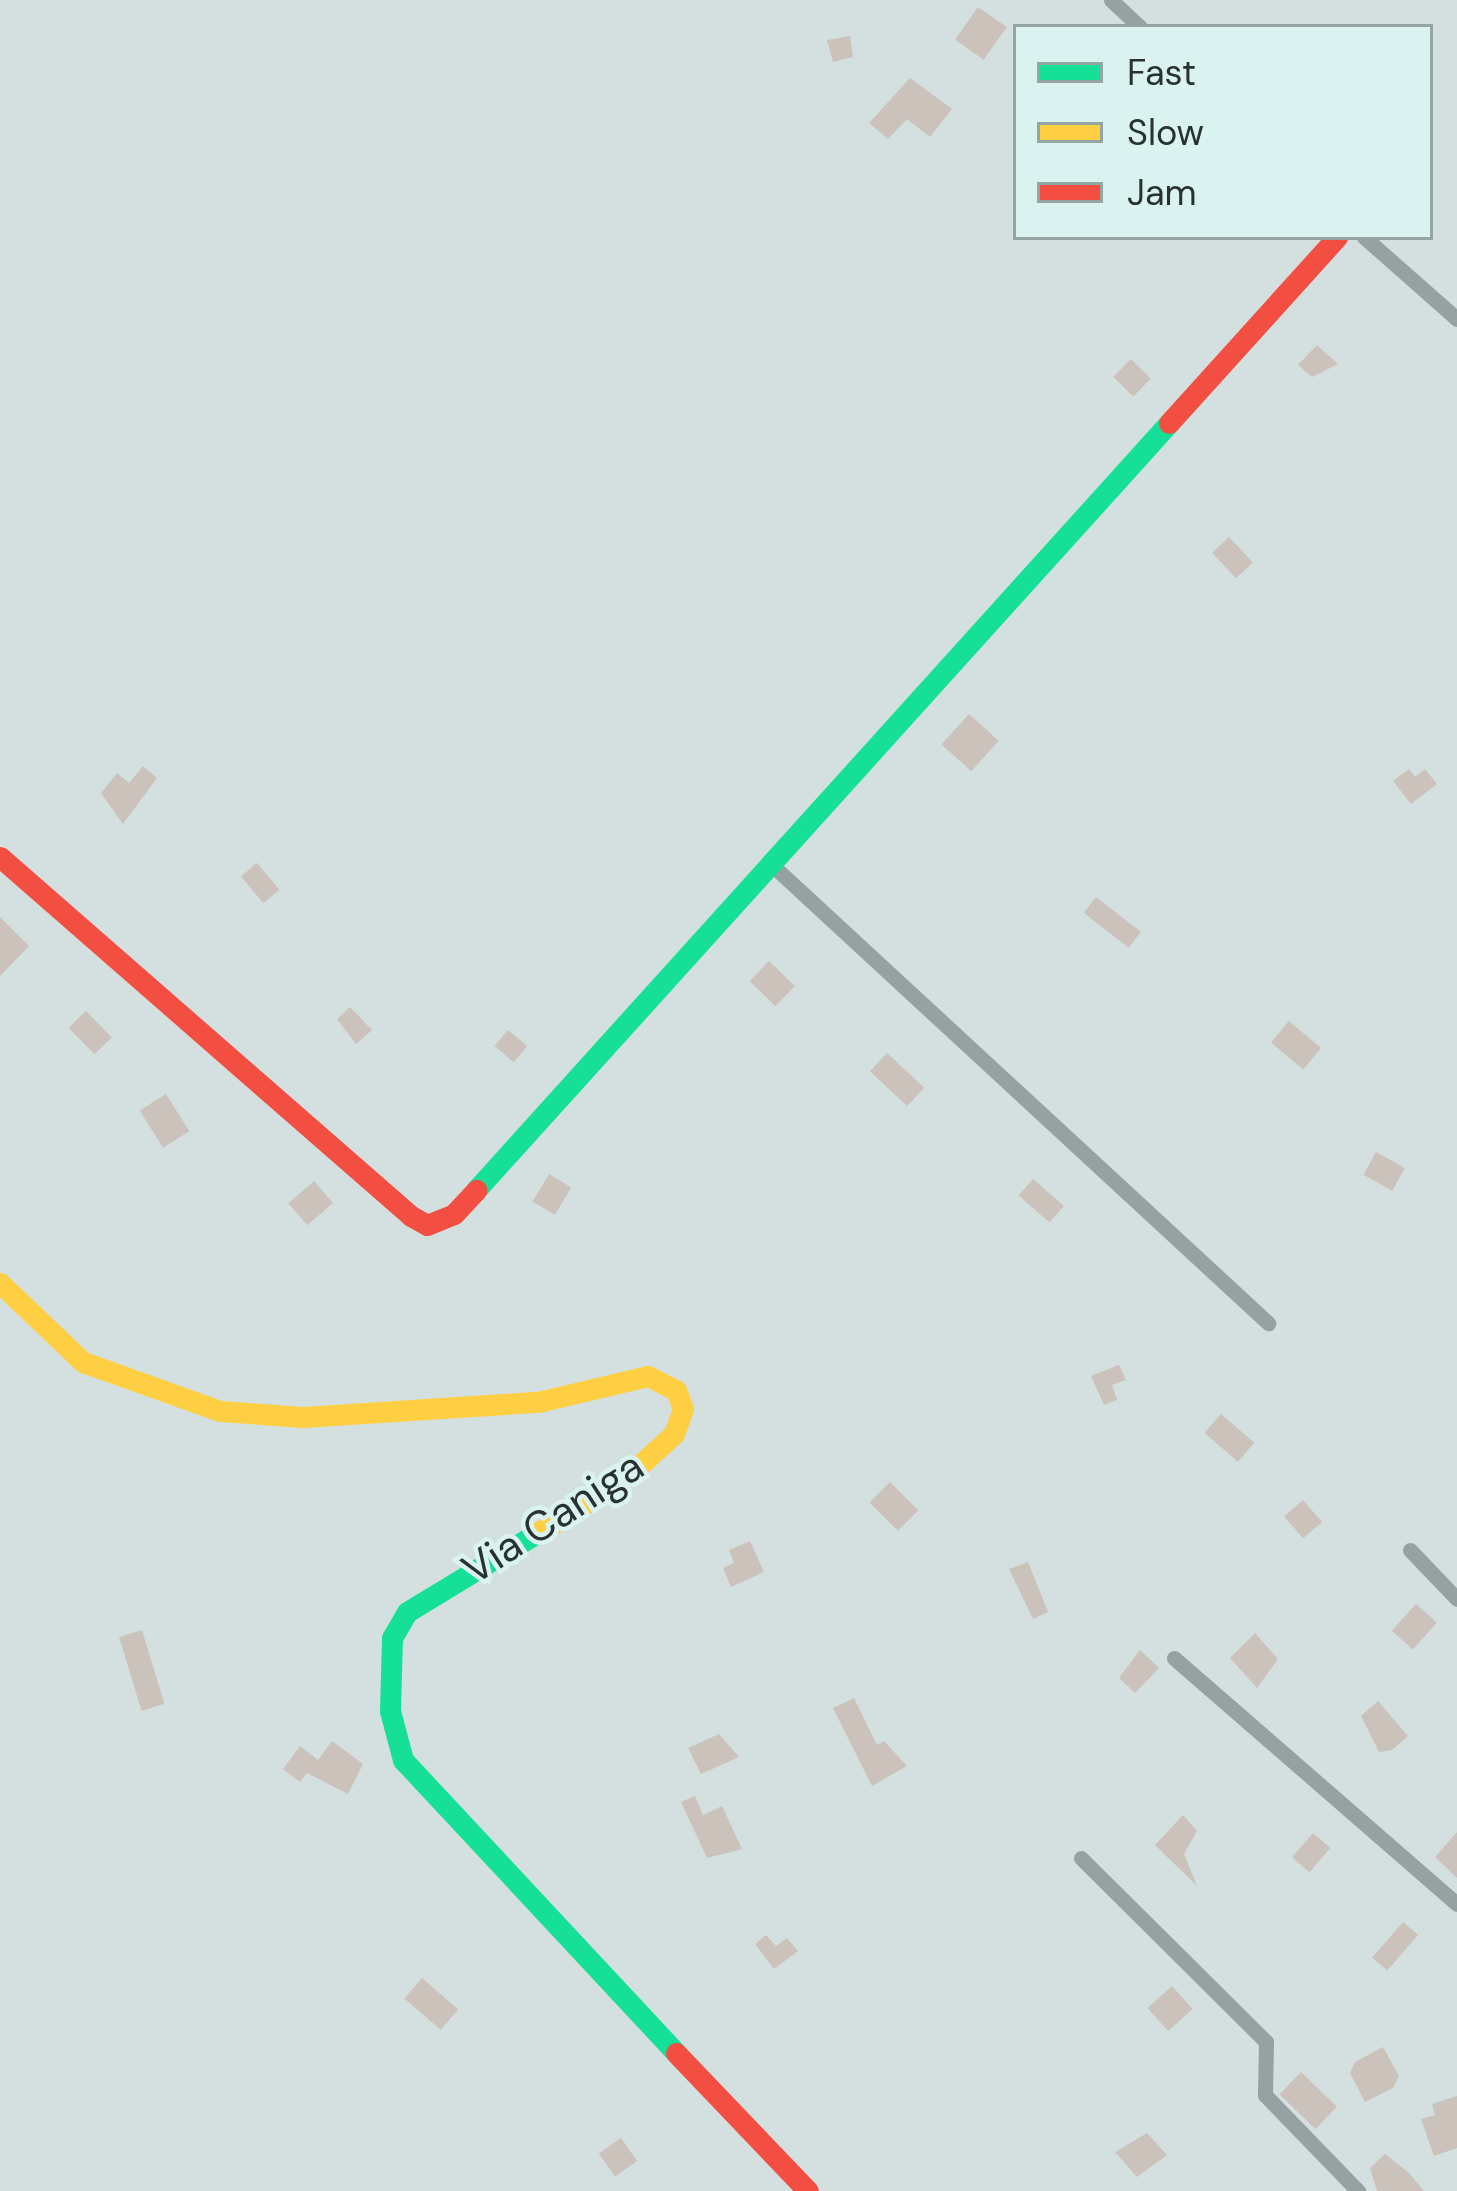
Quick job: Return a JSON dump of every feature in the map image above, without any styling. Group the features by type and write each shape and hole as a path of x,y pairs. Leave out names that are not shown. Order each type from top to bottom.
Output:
{"street":[{"path":"1111,0 1137,24"},
{"path":"0,857 427,1226 454,1214 1334,240"},
{"path":"1367,240 1457,319"},
{"path":"771,864 1268,1323"},
{"name":"Via Caniga","path":"0,1283 83,1362 220,1411 303,1417 538,1402 648,1376 676,1390 683,1409 674,1434 621,1481 407,1612 392,1638 390,1711 403,1760 422,1788 808,2191"},
{"path":"1411,1550 1457,1598"},
{"path":"1174,1658 1457,1904"},
{"path":"1082,1858 1266,2042 1265,2095 1358,2191"}],"building":[{"path":"978,7 1007,27 984,60 955,40"},
{"path":"850,36 853,57 833,62 827,40"},
{"path":"910,78 952,109 930,137 907,119 888,139 869,123"},
{"path":"1317,345 1338,364 1312,377 1298,365"},
{"path":"1131,359 1151,379 1133,396 1113,377"},
{"path":"1229,537 1253,563 1236,578 1212,553"},
{"path":"969,714 999,741 971,771 942,744"},
{"path":"143,766 157,778 123,824 101,793 117,773 129,783"},
{"path":"1409,769 1415,777 1425,769 1437,784 1411,804 1393,781"},
{"path":"257,863 279,890 263,903 241,876"},
{"path":"1096,897 1141,932 1129,948 1084,913"},
{"path":"0,917 29,946 0,976"},
{"path":"769,961 795,986 775,1006 750,981"},
{"path":"350,1007 372,1030 356,1044 337,1019"},
{"path":"86,1011 112,1038 94,1054 69,1028"},
{"path":"1289,1021 1321,1048 1303,1069 1271,1042"},
{"path":"508,1030 527,1046 514,1062 495,1046"},
{"path":"887,1053 924,1088 907,1106 870,1071"},
{"path":"166,1094 189,1131 163,1148 140,1110"},
{"path":"1376,1152 1405,1168 1392,1191 1363,1175"},
{"path":"549,1174 571,1187 555,1215 533,1201"},
{"path":"1033,1179 1064,1206 1050,1223 1019,1196"},
{"path":"314,1181 333,1203 307,1225 288,1203"},
{"path":"1119,1365 1126,1380 1112,1385 1117,1400 1104,1405 1091,1376"},
{"path":"1221,1414 1254,1443 1238,1462 1205,1433"},
{"path":"890,1482 918,1510 898,1531 869,1503"},
{"path":"1303,1500 1322,1522 1303,1538 1284,1516"},
{"path":"750,1541 764,1572 731,1587 723,1568 734,1563 729,1550"},
{"path":"1028,1562 1048,1612 1033,1619 1009,1569"},
{"path":"1416,1604 1437,1623 1413,1649 1392,1631"},
{"path":"142,1630 165,1704 142,1711 119,1637"},
{"path":"1255,1633 1278,1659 1257,1688 1230,1658"},
{"path":"1140,1650 1159,1668 1135,1693 1119,1678"},
{"path":"854,1698 877,1745 884,1741 907,1766 872,1786 833,1708"},
{"path":"1378,1701 1408,1736 1392,1750 1379,1752 1361,1716"},
{"path":"719,1734 739,1757 701,1774 688,1748"},
{"path":"332,1741 363,1764 348,1794 307,1773 300,1782 283,1769 300,1746 318,1760"},
{"path":"695,1796 703,1815 722,1806 742,1849 707,1858 681,1802"},
{"path":"1183,1815 1197,1831 1184,1854 1197,1886 1155,1845"},
{"path":"1457,1832 1457,1878 1435,1857"},
{"path":"1313,1833 1330,1848 1309,1872 1292,1857"},
{"path":"1403,1922 1418,1935 1387,1971 1372,1957"},
{"path":"766,1935 776,1946 787,1938 798,1951 774,1969 755,1944"},
{"path":"422,1978 458,2009 441,2030 404,1998"},
{"path":"1172,1986 1193,2009 1168,2031 1147,2008"},
{"path":"1383,2047 1399,2076 1393,2088 1365,2102 1350,2073 1355,2062"},
{"path":"1301,2072 1337,2107 1315,2129 1279,2094"},
{"path":"1457,2096 1457,2148 1434,2156 1421,2119 1435,2115 1432,2104"},
{"path":"1147,2133 1167,2155 1137,2177 1115,2152"},
{"path":"621,2138 637,2161 615,2176 599,2153"},
{"path":"1385,2154 1424,2191 1377,2191 1370,2168"}],"traffic: fast":[{"path":"476,1190 1169,423"},
{"path":"537,1533 407,1612 392,1638 390,1711 403,1760 676,2053"}],"traffic: slow":[{"path":"0,1283 83,1362 220,1411 303,1417 538,1402 648,1376 676,1390 683,1409 674,1434 621,1482 537,1533"}],"traffic: jam":[{"path":"1169,423 1334,240"},
{"path":"0,857 411,1216 427,1225 454,1214 476,1190"},
{"path":"676,2053 808,2191"}]}
